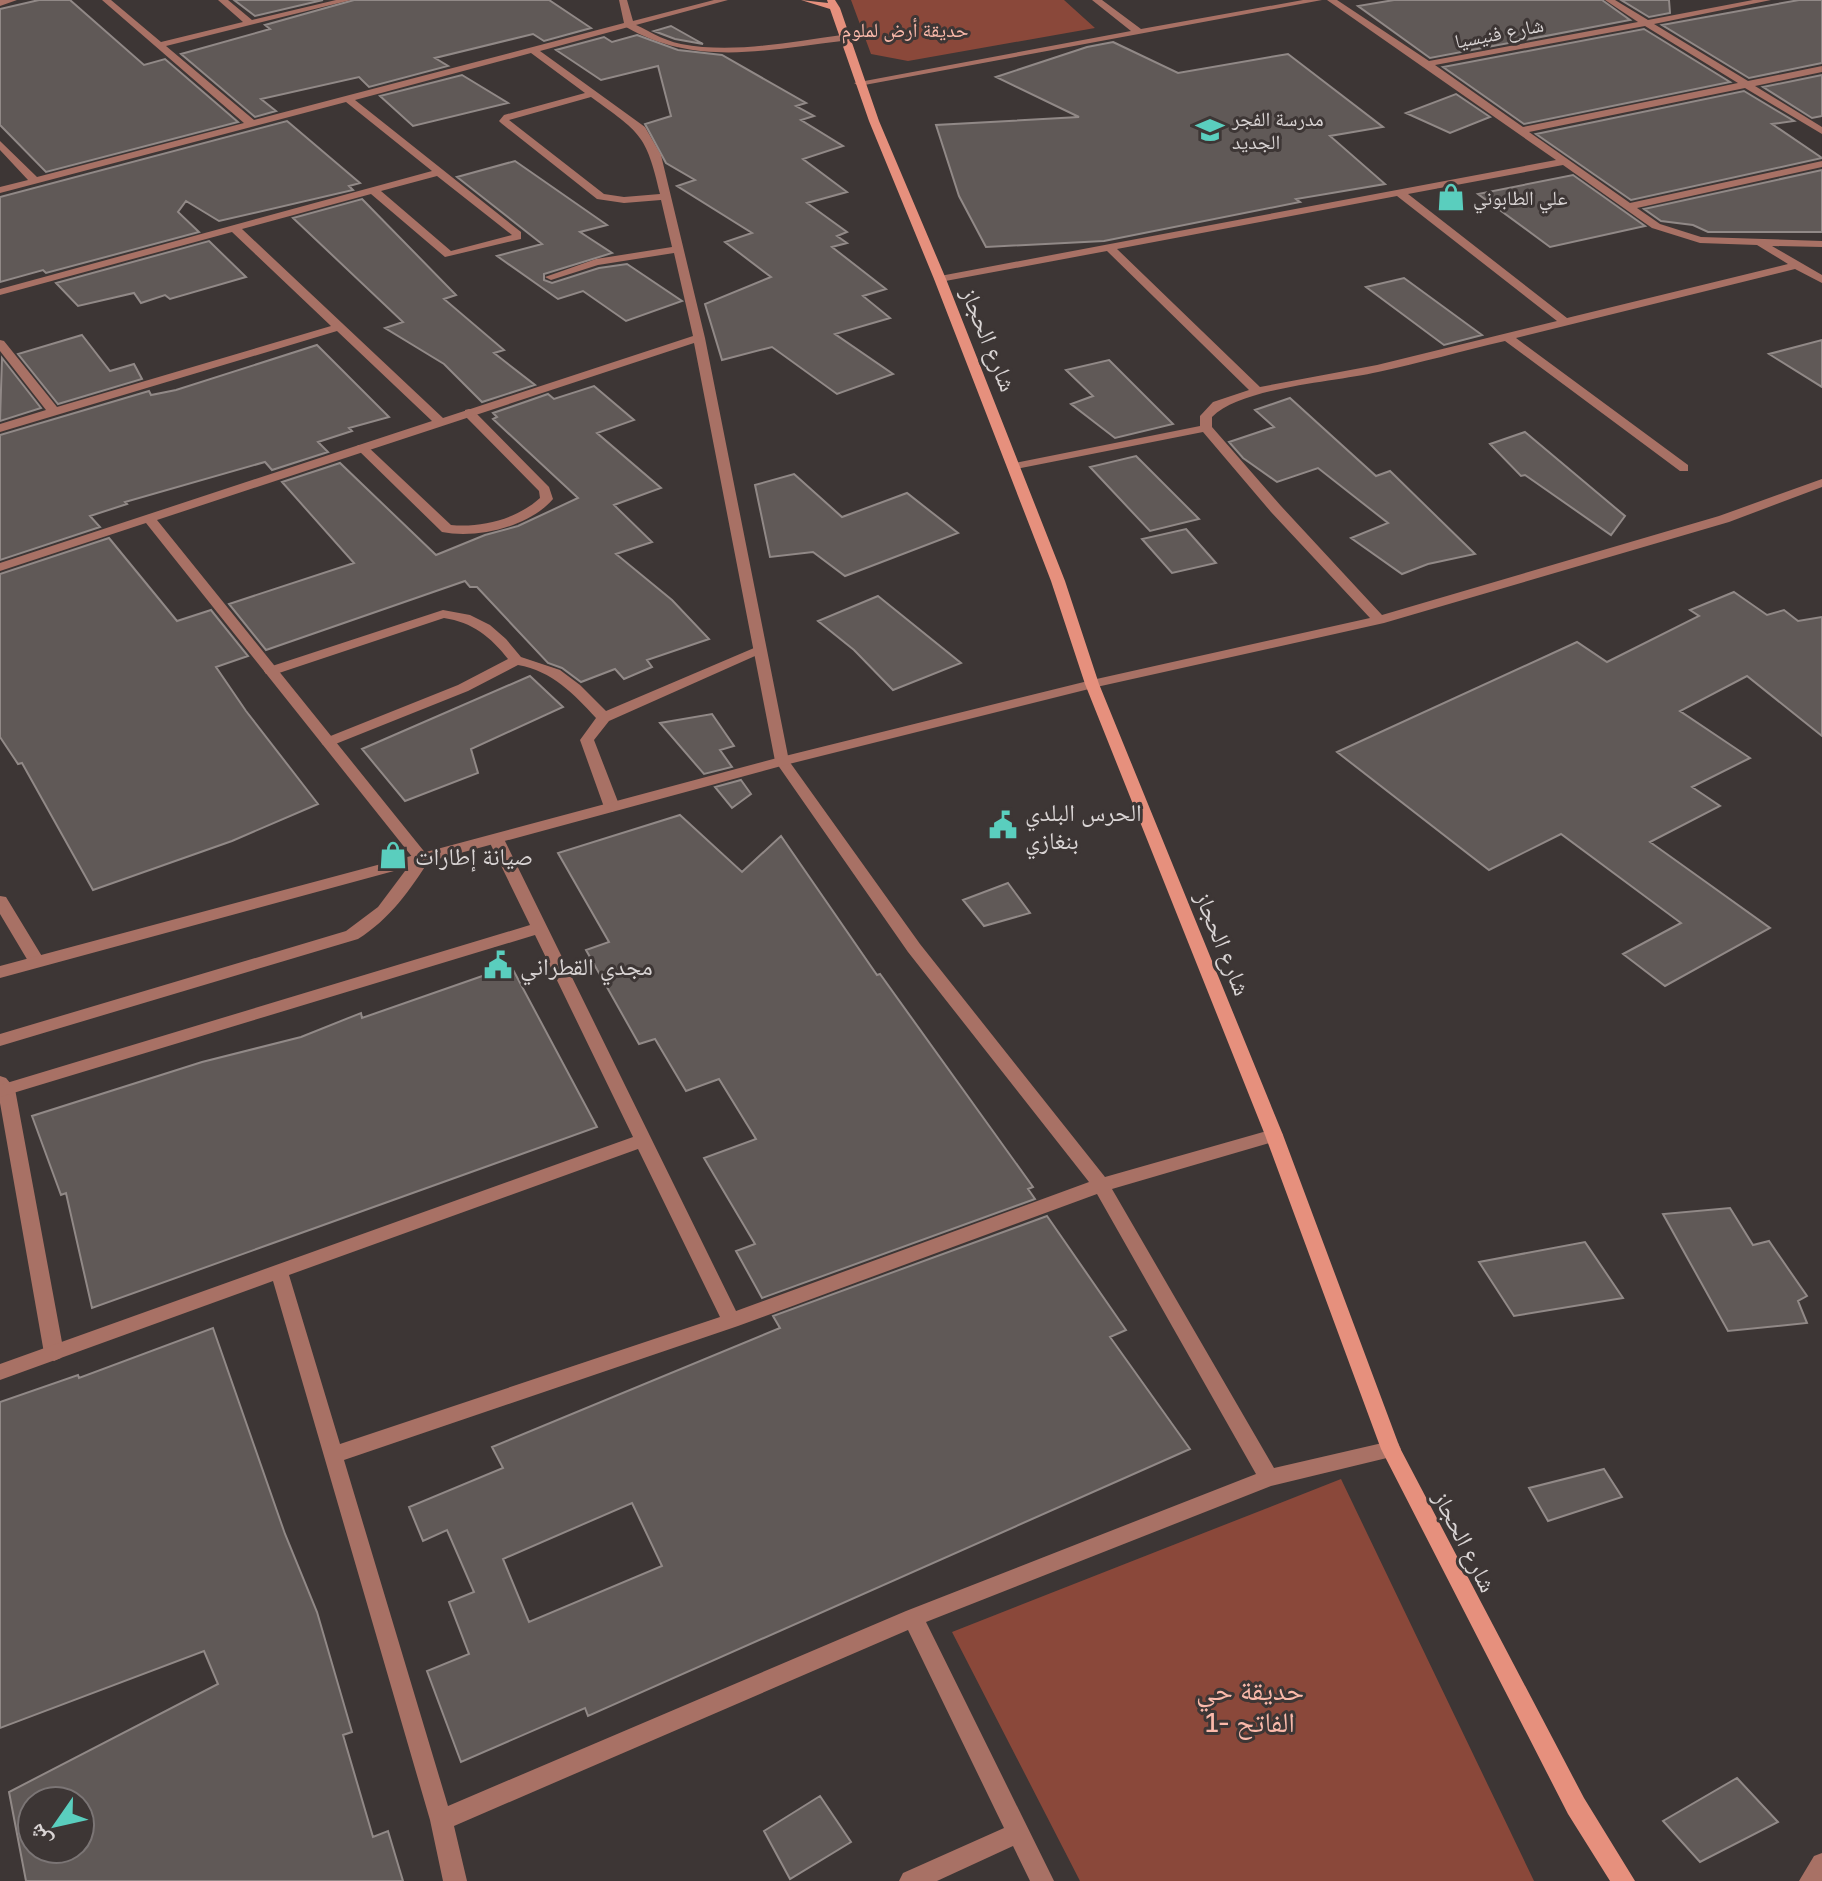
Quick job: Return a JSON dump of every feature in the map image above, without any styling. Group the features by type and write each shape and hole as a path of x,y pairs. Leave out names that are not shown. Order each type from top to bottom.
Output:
{"main road":[{"path":"805,0 833,4"},
{"name":"شارع الحجاز","path":"833,4 859,83 1015,467 1058,581 1092,684 1274,1135 1391,1449 1576,1806 1623,1881"}],"street":[{"path":"0,3 13,0"},
{"path":"106,0 253,125"},
{"path":"222,0 250,23"},
{"path":"158,45 347,0"},
{"path":"623,0 629,25 656,42 693,50 842,38"},
{"path":"0,190 724,0"},
{"path":"1096,0 1140,33"},
{"path":"859,83 1318,0"},
{"path":"1331,0 1656,226 1700,240 1822,244"},
{"path":"1609,0 1822,131"},
{"name":"شارع فنيسيا","path":"1427,64 1767,0"},
{"path":"535,52 641,129 650,141 667,196 699,338 782,761 914,948 1101,1185 1269,1478"},
{"path":"1518,131 1822,69"},
{"path":"593,94 507,117 504,121 601,197 624,200 667,196"},
{"path":"349,100 517,237 449,255 373,190"},
{"path":"0,144 35,181"},
{"path":"940,279 1562,162"},
{"path":"1627,207 1822,164"},
{"path":"0,292 439,172"},
{"path":"1401,194 1566,323"},
{"path":"233,227 440,422"},
{"path":"1761,243 1822,280"},
{"path":"1110,248 1257,391"},
{"path":"551,277 596,262 679,249"},
{"path":"1379,620 1206,428 1206,416 1217,405 1257,391 1377,369 1797,265"},
{"path":"0,428 340,327"},
{"path":"0,567 699,338"},
{"path":"1508,338 1684,468"},
{"path":"0,343 54,412"},
{"path":"362,448 447,529 461,532 481,529 540,508 547,499 545,490 469,413"},
{"path":"1015,467 1206,428"},
{"path":"0,972 782,761 1092,684 1379,620 1724,519 1822,483"},
{"path":"148,517 422,859"},
{"path":"271,671 443,614 476,620 503,641 516,660"},
{"path":"612,807 587,740 604,718 759,651"},
{"path":"328,742 463,688 516,660 538,663 561,674 604,718"},
{"path":"496,839 731,1321"},
{"path":"0,1040 352,935 386,910 422,859"},
{"path":"0,901 37,962"},
{"path":"54,1353 2,1087 539,928"},
{"path":"333,1455 731,1321 1101,1185 1274,1135"},
{"path":"0,1372 642,1141"},
{"path":"279,1272 441,1820 455,1881"},
{"path":"441,1820 913,1618 1269,1478 1391,1449"},
{"path":"913,1618 1042,1881"},
{"path":"911,1881 1018,1833"},
{"path":"1811,1881 1822,1864"}],"green space":[{"name":"حديقة أرض لملوم","path":"851,0 1064,0 1095,28 908,61 871,54"},
{"name":"حديقة حي الفاتح -1","path":"1341,1479 1534,1881 1080,1881 952,1632"}],"building":[{"path":"39,0 70,0 144,65 165,59 238,122 46,172 0,125 0,9"},
{"path":"234,0 323,0 255,16"},
{"path":"354,0 549,0 591,28 544,41 533,34 435,58 448,66 369,87 359,77 261,99 276,111 255,117 181,54 270,29 265,25"},
{"path":"1394,0 1602,0 1630,20 1430,58 1358,6"},
{"path":"1621,0 1669,0 1670,13 1649,17"},
{"path":"1799,0 1822,0 1822,63 1749,78 1662,25"},
{"path":"671,26 703,44 654,31"},
{"path":"1644,29 1730,82 1524,124 1443,67"},
{"path":"637,35 678,50 722,55 806,103 796,106 814,116 801,120 843,146 803,159 847,192 807,203 847,232 837,236 847,243 832,247 886,289 863,296 890,318 835,334 893,374 837,394 772,347 722,360 705,304 771,277 725,242 752,233 677,186 695,180 666,163 645,124 671,116 658,66 601,80 556,50 604,37 612,42"},
{"name":"مدرسة الفجر الجديد","path":"1113,42 1178,73 1288,54 1383,127 1330,136 1385,184 1296,199 1300,202 1104,241 986,247 959,196 936,125 1079,117 996,77 1087,47"},
{"path":"462,75 508,103 413,126 380,96"},
{"path":"1822,75 1822,116 1812,118 1763,87"},
{"path":"1744,91 1794,121 1772,124 1822,158 1631,200 1536,134"},
{"path":"1456,94 1490,117 1450,133 1406,113"},
{"path":"287,121 360,183 349,186 353,190 219,221 186,201 178,212 199,232 46,273 43,270 0,282 0,197"},
{"path":"515,161 607,225 580,232 612,253 544,274 544,280 552,283 599,268 627,264 682,301 626,321 583,291 558,299 497,256 542,244 457,177"},
{"path":"1822,170 1822,232 1708,232 1693,225 1661,221 1644,209"},
{"path":"1573,175 1645,226 1550,247 1478,194"},
{"path":"362,199 456,295 444,299 504,350 494,353 535,385 482,402 444,364 385,328 403,322 293,218"},
{"path":"209,241 246,277 170,299 165,295 141,303 134,293 78,306 56,283"},
{"path":"1404,278 1482,335 1444,345 1366,287"},
{"path":"82,335 110,371 134,364 142,379 58,404 18,354"},
{"path":"1822,340 1822,387 1769,354"},
{"path":"317,345 389,417 349,428 352,431 318,442 328,452 272,470 265,462 125,502 127,504 90,516 100,527 0,560 0,435 149,391 151,395 176,390"},
{"path":"2,358 41,408 0,421"},
{"path":"1109,360 1173,424 1115,438 1071,404 1093,396 1066,370"},
{"path":"594,386 634,420 597,433 661,488 614,505 652,542 616,554 672,600 709,639 647,660 652,667 624,679 615,669 581,682 562,668 548,663 477,587 470,587 465,581 266,650 229,604 354,563 282,482 340,463 436,555 485,535 518,526 578,498 493,419 497,417 493,413 548,394 554,399"},
{"path":"1290,398 1376,476 1390,471 1475,554 1428,564 1402,574 1351,538 1388,523 1318,468 1277,482 1243,458 1229,442 1274,427 1255,410"},
{"path":"1525,432 1625,516 1611,535 1525,475 1521,476 1490,444"},
{"path":"1136,456 1199,519 1150,531 1090,467"},
{"path":"794,474 842,517 907,493 958,533 845,576 813,552 770,557 755,485"},
{"path":"1186,529 1216,563 1172,573 1142,539"},
{"path":"109,538 177,621 211,610 248,656 216,667 318,804 232,841 93,890 22,763 18,764 0,737 0,574"},
{"path":"1734,592 1767,615 1784,610 1798,621 1822,617 1822,736 1747,676 1680,711 1750,758 1692,787 1720,806 1650,842 1770,928 1665,986 1623,954 1681,923 1561,834 1489,870 1337,752 1577,642 1607,662 1699,616 1690,610"},
{"path":"878,596 961,663 893,690 854,650 818,621"},
{"path":"530,676 563,707 471,749 478,773 405,801 362,749"},
{"path":"712,714 734,746 720,750 732,767 704,774 660,723"},
{"path":"741,780 751,794 732,808 715,787"},
{"path":"680,815 742,872 781,836 877,975 880,974 1033,1187 1028,1189 1035,1199 762,1298 736,1251 755,1244 704,1158 756,1139 719,1079 686,1091 655,1039 639,1044 586,950 609,942 558,853"},
{"path":"1008,883 1030,913 984,926 963,900"},
{"path":"511,966 597,1127 92,1308 66,1193 61,1195 32,1116 202,1062 301,1037 361,1013 362,1018"},
{"path":"1730,1208 1753,1245 1769,1241 1807,1296 1798,1301 1807,1323 1728,1331 1663,1214"},
{"path":"1047,1216 1126,1330 1110,1337 1190,1449 588,1716 585,1708 461,1762 427,1671 469,1654 449,1602 474,1592 447,1530 423,1541 409,1507 503,1468 492,1447 780,1328 773,1316","holes":["632,1503 662,1566 529,1622 503,1559"]},
{"path":"1585,1242 1623,1298 1514,1316 1479,1262"},
{"path":"213,1328 285,1534 317,1612 352,1732 343,1735 373,1837 388,1831 403,1881 26,1881 23,1865 96,1865 96,1785 23,1785 218,1684 204,1651 0,1728 0,1402 78,1375 79,1378"},
{"path":"1604,1469 1622,1497 1548,1521 1529,1488"},
{"path":"1737,1778 1778,1822 1700,1862 1663,1821"},
{"path":"16,1788 16,1829 9,1792"},
{"path":"820,1796 851,1842 790,1879 764,1831"}],"place":[{"name":"مدرسة الفجر الجديد","path":"1210,130"},
{"name":"علي الطابوني","path":"1451,197"},
{"name":"الحرس البلدي بنغازي","path":"1003,825"},
{"name":"صيانة إطارات","path":"393,855"},
{"name":"مجدي القطراني","path":"498,965"}]}
